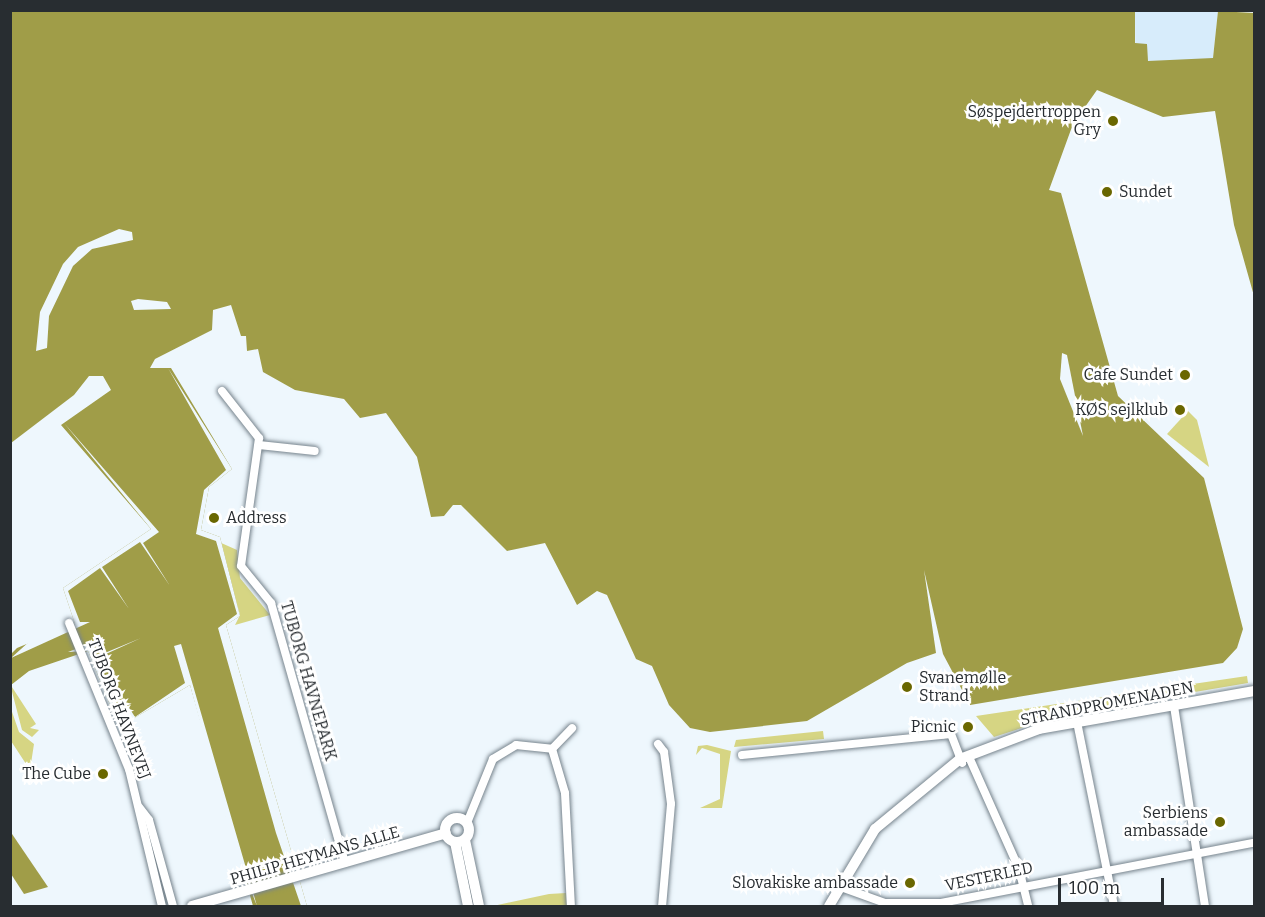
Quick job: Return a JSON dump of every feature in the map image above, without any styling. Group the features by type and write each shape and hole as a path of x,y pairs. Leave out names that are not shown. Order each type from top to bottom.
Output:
{"street":[{"path":"222,391 236,415 255,431 259,445 315,451"},
{"name":"TUBORG HAVNEPARK","path":"259,445 241,566 271,603 345,863"},
{"name":"TUBORG HAVNEVEJ","path":"69,623 139,807 162,906"},
{"name":"STRANDPROMENADEN","path":"829,906 838,886 876,829 916,791 964,760 1015,736 1077,722 1254,691"},
{"path":"1174,706 1195,854 1205,906"},
{"path":"1077,722 1114,906"},
{"path":"552,749 572,728"},
{"path":"742,755 951,734 1023,885 1028,906"},
{"path":"658,744 664,752 671,804 662,906"},
{"path":"468,906 460,841 493,759 516,745 552,749"},
{"path":"552,749 565,793 571,906"},
{"name":"TUBORG HAVNEVEJ","path":"139,807 149,820 173,906"},
{"name":"PHILIP HEYMANS ALLE","path":"192,906 446,833 451,819 467,824"},
{"path":"446,833 460,841 479,906"},
{"name":"VESTERLED","path":"838,886 862,902 924,904 1254,843"}],"shaded area":[{"path":"1135,10 1135,43 1147,44 1148,61 1213,58 1218,11 1254,13 1254,296 1234,225 1215,111 1163,117 1097,90 1073,124 1049,190 1061,193 1118,396 1204,478 1243,629 1237,648 1223,663 970,705 943,654 924,570 936,653 907,663 807,721 710,732 690,728 669,705 652,666 636,659 607,595 597,591 577,605 545,543 507,551 461,505 453,505 444,516 431,517 417,457 386,413 360,418 344,399 295,390 263,372 258,349 247,351 246,336 241,336 231,305 213,310 212,330 155,359 150,368 171,368 232,469 209,487 201,530 220,537 240,616 226,625 307,906 253,906 190,685 119,727 88,651 29,671 11,685 11,654 17,648 75,624 63,588 151,529 61,425 111,390 103,376 89,376 74,395 11,443 11,11"},
{"path":"1135,11 1218,11 1213,58 1163,117 1136,103"},
{"path":"1188,411 1197,420 1209,467 1167,434"},
{"path":"219,542 237,550 240,578 270,615 235,625 240,615"},
{"path":"1247,676 1248,683 1065,714 994,737 976,716"},
{"path":"10,684 36,724 30,728 39,730 32,737 22,730"},
{"path":"10,706 19,732 34,744 30,770 11,741"},
{"path":"823,731 824,739 734,747 736,740"},
{"path":"707,745 731,751 722,808 700,808 720,799 720,754 702,748 696,755 698,746"},
{"path":"10,831 48,887 24,894 11,874"},
{"path":"566,893 567,906 493,906 549,894"}],"pier":[{"path":"119,229 132,232 133,240 92,249 73,266 49,316 47,348 36,351 40,312 63,264 78,247"},
{"path":"138,299 167,302 171,309 134,310 131,301"},
{"path":"1062,353 1067,355 1083,436 1060,379"},
{"path":"168,368 232,469 209,487 201,530 220,537 240,616 226,625 307,906 301,906 276,833 218,628 237,614 216,541 196,534 204,490 226,470"},
{"path":"64,423 159,532 143,543 170,586 140,542 102,567 129,609 100,568 68,591 80,622 90,622 11,658 31,640 75,624 63,588 151,529"},
{"path":"141,638 95,659 116,710 128,706 135,717 185,683 174,646 181,644 257,906 233,845 190,685 119,727 88,651 68,652 89,644 95,657"}],"place":[{"name":"Søspejdertroppen Gry","path":"1113,121"},
{"name":"Sundet","path":"1107,192"},
{"name":"Cafe Sundet","path":"1185,375"},
{"name":"KØS sejlklub","path":"1180,410"},
{"name":"Address","path":"214,518"},
{"name":"Svanemølle Strand","path":"907,687"},
{"name":"Picnic","path":"968,727"},
{"name":"The Cube","path":"103,774"},
{"name":"Serbiens ambassade","path":"1220,822"},
{"name":"Slovakiske ambassade","path":"910,883"}]}
